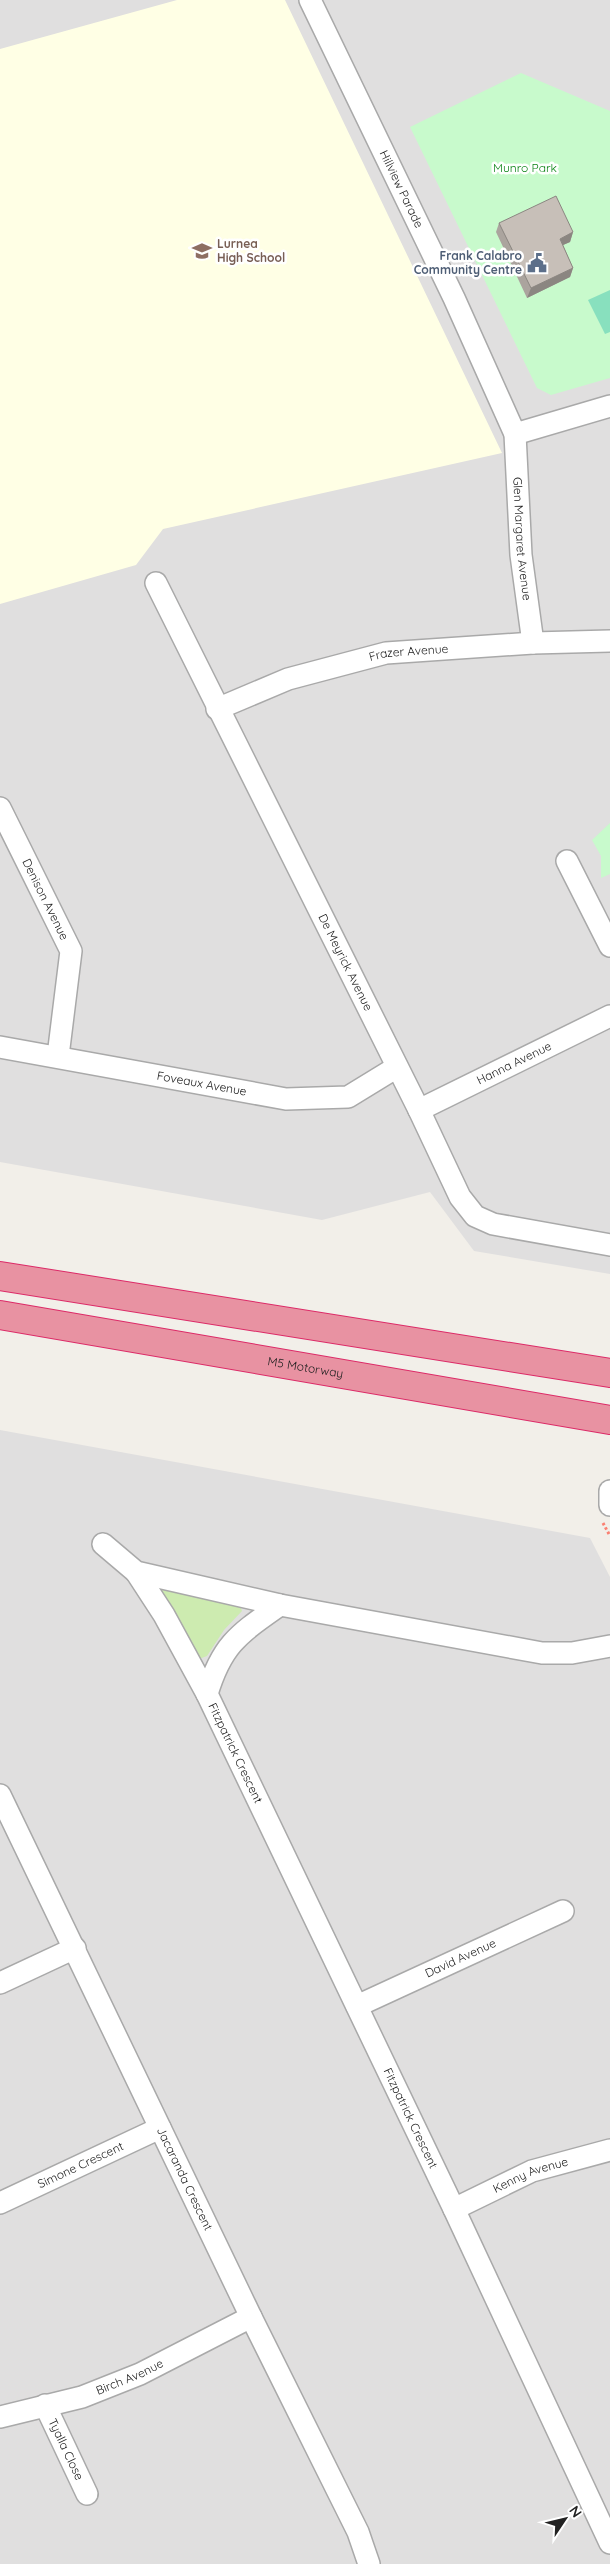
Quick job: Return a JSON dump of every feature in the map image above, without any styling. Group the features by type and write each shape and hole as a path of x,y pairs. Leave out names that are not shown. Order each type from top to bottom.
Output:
{"highway":[{"path":"0,1276 610,1373"},
{"name":"M5 Motorway","path":"0,1315 610,1420"}],"street":[{"name":"Hillview Parade","path":"310,0 454,298 515,434"},
{"path":"515,434 610,406"},
{"name":"Glen Margaret Avenue","path":"515,434 521,555 533,642"},
{"name":"De Meyrick Avenue","path":"156,583 217,709 419,1110 460,1197 475,1216 493,1224 610,1245"},
{"name":"Frazer Avenue","path":"217,709 288,679 386,653 533,642 610,640"},
{"name":"Denison Avenue","path":"0,808 71,951 58,1056"},
{"path":"567,861 610,946"},
{"name":"Hanna Avenue","path":"419,1110 610,1016"},
{"name":"Foveaux Avenue","path":"0,1047 58,1056 286,1099 348,1096 397,1067"},
{"path":"610,1491 610,1505"},
{"name":"Fitzpatrick Crescent","path":"103,1544 136,1572 164,1615 207,1694 454,2208 610,2543"},
{"name":"Fitzpatrick Crescent","path":"136,1572 280,1605 542,1653 572,1653 610,1646"},
{"name":"Fitzpatrick Crescent","path":"207,1694 211,1681 230,1644 280,1605"},
{"name":"Jacaranda Crescent","path":"0,1795 251,2316 358,2532 369,2564"},
{"name":"David Avenue","path":"357,2006 563,1911"},
{"path":"0,1983 75,1948"},
{"name":"Simone Crescent","path":"0,2204 160,2128"},
{"name":"Kenny Avenue","path":"454,2208 532,2171 610,2150"},
{"name":"Birch Avenue","path":"0,2417 82,2397 140,2374 251,2316"},
{"name":"Tyalla Close","path":"45,2405 87,2494"}],"shaded area":[{"path":"0,0 610,0 610,1274 474,1251 430,1192 322,1220 0,1162"},
{"name":"Lurnea High School","path":"177,0 285,0 502,453 163,529 136,565 0,604 0,49"},
{"path":"0,1430 590,1538 610,1577 610,2564 0,2564"}],"green space":[{"name":"Munro Park","path":"521,73 610,111 610,378 551,395 537,388 410,127"},
{"path":"610,290 610,332 605,334 588,300"},
{"path":"610,823 610,874 601,878 601,856 592,840"},
{"path":"161,1587 240,1606 242,1611 224,1630 207,1656 199,1659 158,1593"}],"building":[{"name":"Frank Calabro Community Centre","path":"556,196 573,232 560,239 573,268 531,288 499,223"}],"place":[{"name":"Lurnea High School","path":"202,251"},
{"name":"Frank Calabro Community Centre","path":"537,263"}]}
